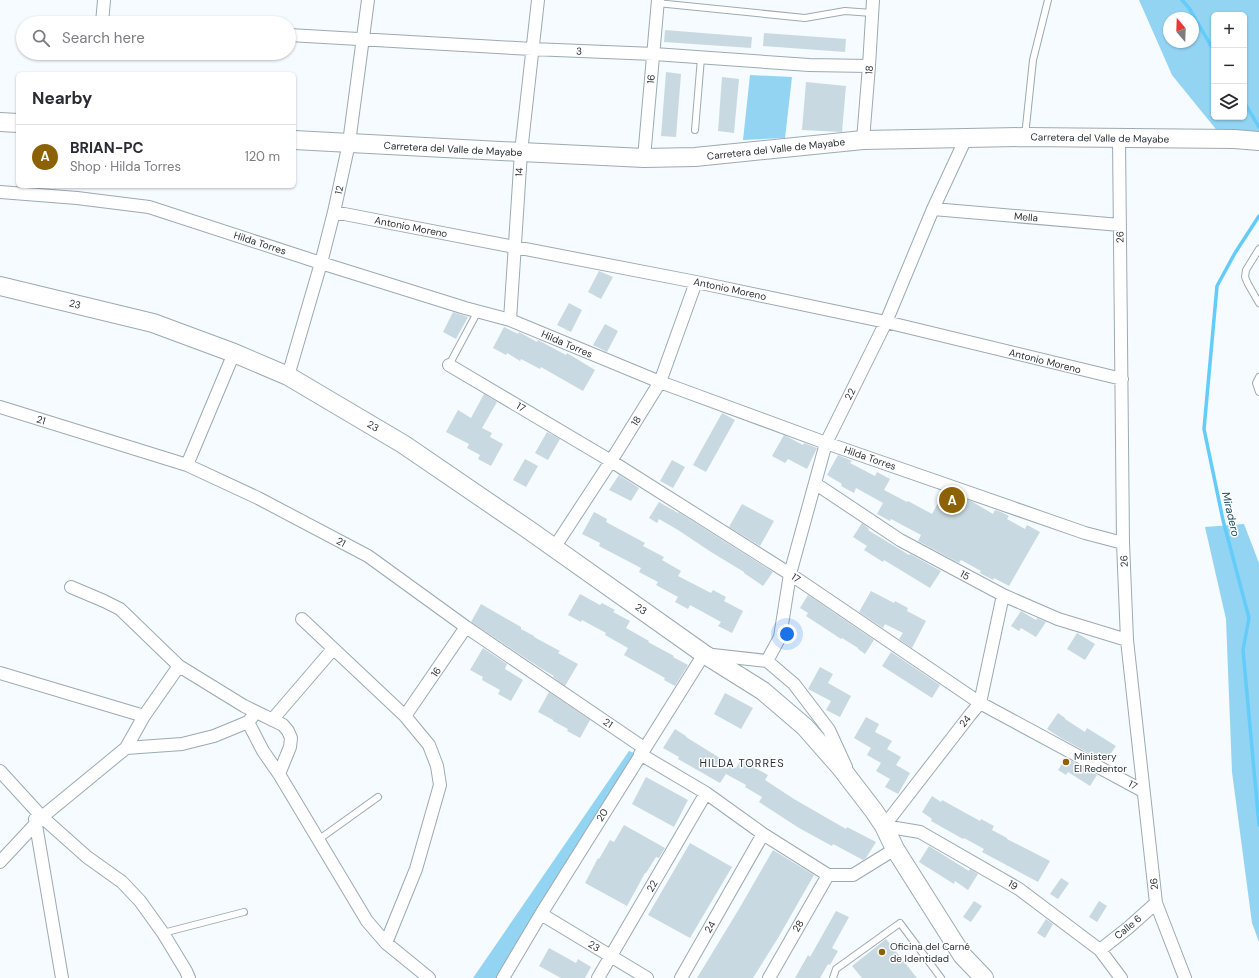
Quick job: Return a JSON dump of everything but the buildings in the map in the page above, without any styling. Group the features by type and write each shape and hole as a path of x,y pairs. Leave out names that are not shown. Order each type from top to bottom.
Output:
{"street":[{"path":"103,16 104,0"},
{"name":"12","path":"288,376 322,263 349,143 368,0"},
{"name":"14","path":"510,320 521,152 538,0"},
{"name":"18","path":"863,140 873,0"},
{"name":"16","path":"644,158 658,1"},
{"name":"3","path":"296,35 532,49 654,54 809,65 869,66"},
{"path":"0,122 16,123"},
{"name":"Carretera del Valle de Mayabe","path":"296,140 644,158 695,157 863,140 1024,137 1234,139 1259,141"},
{"name":"22","path":"767,661 780,637 790,574 816,484 826,443 886,322 933,209 966,138"},
{"name":"26","path":"1120,138 1123,543 1127,640 1156,903 1185,978"},
{"name":"Hilda Torres","path":"0,192 77,198 149,207 322,263 510,320 660,382 826,443 1085,534 1123,543"},
{"name":"Mella","path":"933,209 1120,225"},
{"name":"Antonio Moreno","path":"334,212 696,282 886,322 1122,379"},
{"name":"18","path":"554,548 611,461 660,382 696,282"},
{"name":"23","path":"0,286 153,323 234,353 288,376 403,444 704,654 763,691 805,727 856,787 884,826 895,849 962,954 984,978"},
{"path":"187,465 234,353"},
{"name":"17","path":"449,365 611,461 790,574 980,703 1143,791"},
{"name":"21","path":"0,407 187,465 258,498 368,556 642,751 706,793 763,834 828,875"},
{"name":"15","path":"816,484 900,540 1003,595 1058,619 1127,640"},
{"path":"71,587 120,609 179,666 244,706 283,725 288,730 291,738 290,747 279,774"},
{"name":"24","path":"884,826 980,703 1003,595"},
{"path":"302,619 405,716 429,745 437,766 440,785 416,868 386,943"},
{"name":"16","path":"405,716 466,627"},
{"path":"272,720 333,649"},
{"name":"23","path":"704,654 767,661 794,684 829,730 856,787"},
{"name":"20","path":"502,977 704,654"},
{"path":"0,862 39,821 126,748 144,716 179,666"},
{"path":"0,673 144,716"},
{"path":"126,748 182,744 214,736 248,722 257,712"},
{"path":"248,722 263,751 279,774 366,921 386,943 429,978"},
{"path":"0,772 34,808 39,821 62,978"},
{"name":"22","path":"598,978 706,793"},
{"path":"39,821 87,858 122,882 140,901 163,933 189,978"},
{"name":"19","path":"884,826 920,832 1019,889 1100,950 1121,978"},
{"name":"24","path":"681,978 763,834"},
{"path":"828,875 853,875 895,849"},
{"name":"28","path":"769,978 828,875"},
{"name":"Calle 6","path":"1100,950 1156,903"},
{"name":"23","path":"541,914 647,978"}],"lane":[{"path":"1024,137 1033,60 1048,0"},
{"path":"658,1 805,18 845,11 872,13"},
{"path":"695,130 701,58"},
{"path":"1259,249 1246,270 1245,276 1259,304"},
{"path":"449,365 478,311"},
{"path":"1259,377 1256,384 1259,392"},
{"path":"318,840 378,797"},
{"path":"163,933 244,912"},
{"path":"833,978 836,968 900,923 941,978"}],"shaded area":[{"path":"1139,0 1259,0 1259,132 1219,133 1172,75"},
{"path":"750,75 792,77 785,138 743,140"},
{"path":"1244,524 1259,563 1259,942 1252,923 1232,772 1226,619 1205,527"},
{"path":"629,751 635,753 497,978 473,978"}],"waterway":[{"name":"Miradero","path":"1182,0 1189,8 1212,48"},
{"name":"Miradero","path":"1247,107 1259,127"},
{"name":"Miradero","path":"1259,216 1235,253 1217,286 1204,429 1223,520 1249,618 1243,650 1259,825"}],"place":[{"name":"BRIAN-PC","path":"952,500"},
{"name":"Ministery El Redentor","path":"1066,762"},
{"name":"Oficina del Carné de Identidad","path":"882,952"}],"district":[{"name":"HILDA TORRES","path":"742,763"}]}
